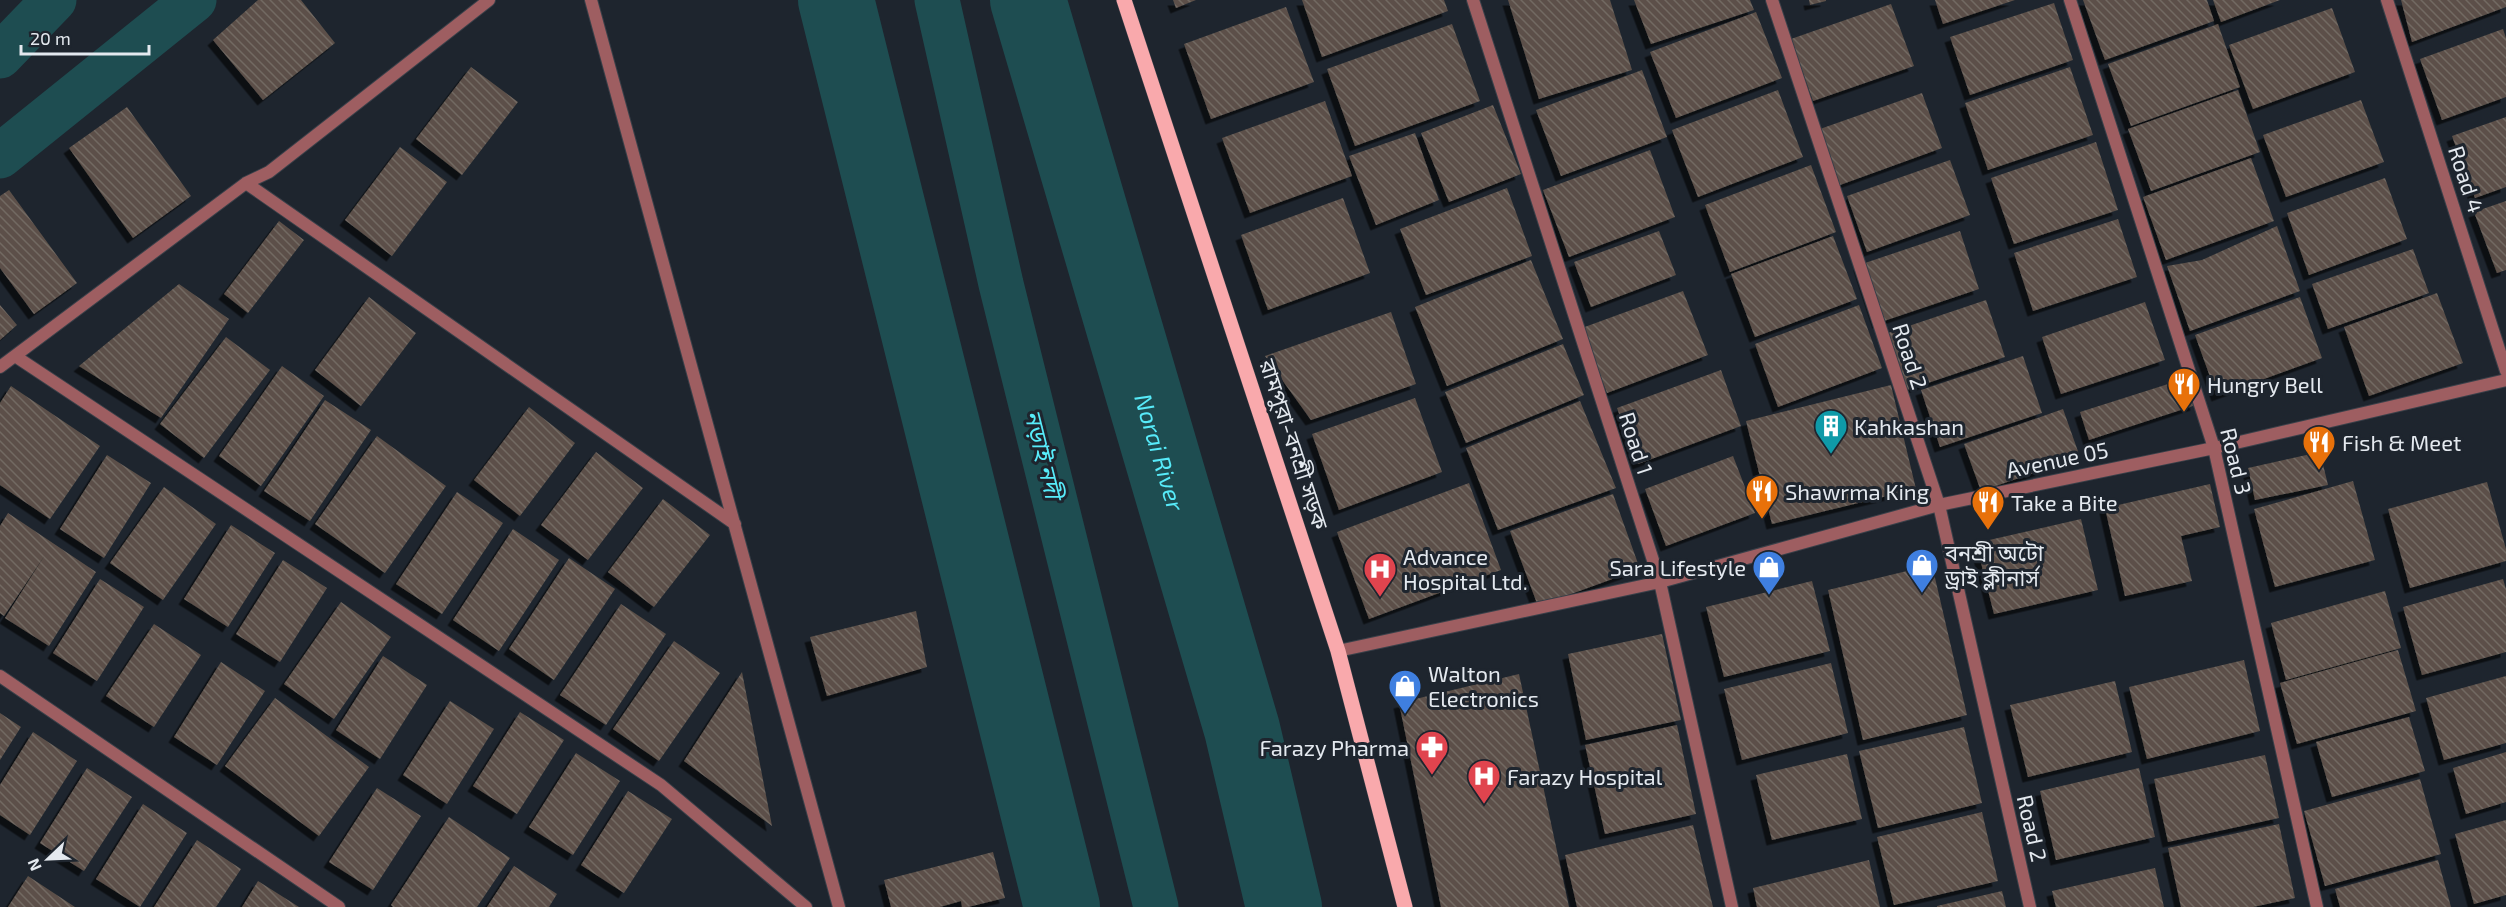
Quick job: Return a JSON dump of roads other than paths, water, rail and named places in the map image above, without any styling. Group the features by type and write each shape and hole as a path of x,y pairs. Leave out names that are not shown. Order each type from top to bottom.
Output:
{"main road":[{"name":"রামপুরা-বনশ্রী সড়ক","path":"1124,0 1338,651 1405,907"}],"street":[{"path":"0,368 246,183 269,172 489,0"},
{"path":"591,0 838,907"},
{"name":"Road 1","path":"1473,0 1660,582 1732,907"},
{"name":"Road 2","path":"1772,0 1938,506 2030,907"},
{"name":"Road 3","path":"2070,0 2214,448 2317,907"},
{"name":"Road 4","path":"2387,0 2506,371"},
{"path":"246,183 735,524"},
{"path":"15,356 661,785 806,907"},
{"name":"Avenue 05","path":"1338,651 1660,582 1938,506 2214,448 2506,380"},
{"path":"0,676 339,907"}],"waterway":[{"path":"0,56 54,0"},
{"path":"0,156 194,0"},
{"name":"Norai River","path":"836,0 1062,907"},
{"name":"নড়াই নদী","path":"937,0 1001,284 1156,907"},
{"name":"Norai River","path":"1028,0 1242,729 1284,907"}],"place":[{"name":"Hungry Bell","path":"2184,413"},
{"name":"Kahkashan","path":"1831,455"},
{"name":"Fish & Meet","path":"2319,471"},
{"name":"Shawrma King","path":"1762,520"},
{"name":"Take a Bite","path":"1988,531"},
{"name":"বনশ্রী অটো ড্রাই ক্লীনার্স","path":"1922,594"},
{"name":"Sara Lifestyle","path":"1769,596"},
{"name":"Advance Hospital Ltd.","path":"1380,598"},
{"name":"Walton Electronics","path":"1405,715"},
{"name":"Farazy Pharma","path":"1432,776"},
{"name":"Farazy Hospital","path":"1484,805"}]}
